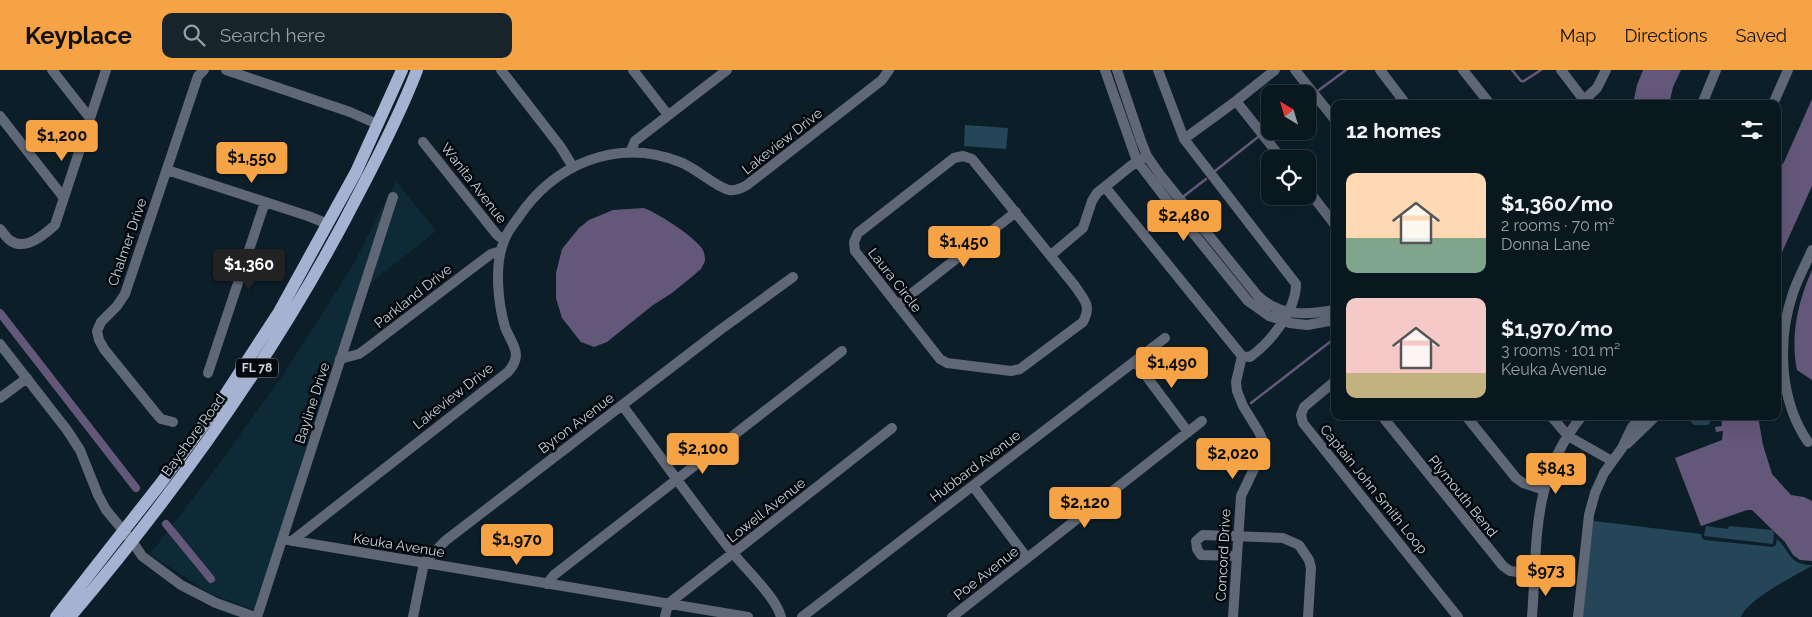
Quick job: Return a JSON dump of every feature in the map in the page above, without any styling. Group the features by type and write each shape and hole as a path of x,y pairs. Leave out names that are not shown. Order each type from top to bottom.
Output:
{"main road":[{"name":"Bayshore Road","path":"70,617 221,401 279,312 356,172 402,70"},
{"name":"Bayshore Road","path":"56,617 128,536 222,422 277,338 341,228 384,144 417,70"},
{"path":"377,124 381,128 384,144"}],"street":[{"path":"52,70 89,117"},
{"path":"0,228 11,242 19,244 36,240 55,225 106,70"},
{"name":"Chalmer Drive","path":"173,422 161,419 154,412 104,349 99,340 97,330 101,322 117,306 125,294 198,76 204,70"},
{"path":"500,70 560,146 573,167"},
{"path":"633,70 668,116"},
{"path":"630,152 636,140 727,70"},
{"path":"1105,70 1142,158 1161,176 1256,295 1285,316 1307,325 1331,321"},
{"path":"1117,70 1142,158"},
{"path":"1105,187 1242,356 1250,356 1264,346 1277,331 1285,316 1296,294 1296,284 1184,139 1174,117 1158,70"},
{"path":"1184,139 1275,70"},
{"path":"1295,70 1331,115"},
{"path":"1380,70 1403,100"},
{"path":"1463,70 1487,100"},
{"path":"1561,70 1583,100"},
{"path":"1586,100 1598,88 1606,70"},
{"path":"1704,100 1716,70"},
{"path":"1775,100 1788,70"},
{"path":"228,71 350,112 377,124"},
{"name":"Lakeview Drive","path":"287,540 508,372 514,365 516,356 505,324 500,300 499,263 502,245 519,216 538,192 555,178 573,167 598,158 630,152 653,154 672,159 691,167 721,187 731,191 740,189 747,186 882,80 888,71"},
{"path":"1236,101 1275,150"},
{"path":"0,116 64,198"},
{"name":"Wanita Avenue","path":"423,142 497,235 502,245"},
{"name":"Laura Circle","path":"963,156 972,159 1051,255 1088,305 1088,314 1083,322 1020,369 1002,370 947,363 940,359 855,251 854,242 858,233 954,158 963,156"},
{"path":"1051,255 1083,228 1092,201 1105,187 1142,158"},
{"path":"167,170 328,224"},
{"name":"Bayline Drive","path":"256,617 287,540 340,359 393,197"},
{"path":"1316,200 1331,220"},
{"path":"208,373 265,202"},
{"path":"897,305 1016,212"},
{"name":"Parkland Drive","path":"340,359 358,354 366,349 502,245"},
{"path":"1781,351 1791,299 1812,250"},
{"name":"Byron Avenue","path":"424,563 445,540 793,277"},
{"path":"1285,316 1331,311"},
{"name":"Hubbard Avenue","path":"802,617 1166,338"},
{"path":"0,344 67,430 80,450 106,510 142,556 181,585 216,603 256,617"},
{"path":"547,584 554,575 842,351"},
{"name":"Concord Drive","path":"1233,617 1241,496 1263,450 1259,432 1243,406 1237,391 1236,382 1242,356"},
{"path":"1135,361 1188,432"},
{"path":"1781,362 1792,412 1798,428 1808,442"},
{"path":"0,398 26,378"},
{"name":"Captain John Smith Loop","path":"1331,385 1304,407 1301,415 1303,423 1458,617"},
{"path":"622,405 733,553 759,582 780,611 781,617"},
{"name":"Plymouth Bend","path":"1385,420 1503,566 1510,571 1535,574"},
{"path":"1469,420 1516,478 1523,483 1544,490"},
{"path":"1554,420 1568,436 1612,461"},
{"path":"1532,617 1537,524 1544,490 1554,462 1579,420"},
{"path":"1622,448 1632,427 1639,420"},
{"path":"1578,617 1589,515 1600,483 1612,461 1622,448 1652,420"},
{"name":"Poe Avenue","path":"952,617 1202,421"},
{"name":"Lowell Avenue","path":"668,604 892,428"},
{"path":"972,486 1027,558"},
{"path":"1237,556 1201,555 1197,549 1196,541 1203,535 1283,538 1299,545 1305,552 1311,568 1308,617"},
{"name":"Keuka Avenue","path":"287,540 748,617"},
{"path":"413,617 424,563"},
{"path":"1581,592 1583,617"},
{"path":"665,617 668,604"}],"shaded area":[{"path":"1643,70 1681,70 1673,87 1670,100 1634,100"},
{"path":"1812,99 1812,186 1781,254 1781,166"},
{"path":"965,125 1008,128 1006,149 964,146"},
{"path":"396,181 436,231 368,285 259,612 209,593 150,554 214,471 283,375 352,267"},
{"path":"644,208 674,225 695,241 703,251 705,261 701,269 688,280 607,342 594,347 581,342 562,318 556,298 556,273 562,249 579,228 589,220 613,210"},
{"path":"1812,270 1812,380 1797,370 1794,344 1799,306"},
{"path":"1691,420 1710,420 1708,425 1694,425"},
{"path":"1721,420 1759,420 1763,445 1772,474 1791,495 1804,497 1812,501 1812,561 1800,560 1793,555 1785,542 1752,510 1701,526 1675,458 1722,440 1723,431 1716,432 1715,427 1722,426"},
{"path":"1586,520 1701,534 1705,540 1773,547 1776,545 1777,539 1791,557 1799,563 1812,566 1752,603 1741,617 1579,617"},
{"path":"1706,526 1728,529 1729,526 1772,530 1774,533 1773,544 1704,536"}],"waterway":[{"path":"1319,90 1346,70"},
{"path":"1512,70 1521,81 1541,70"},
{"path":"1215,171 1258,137"},
{"path":"1184,196 1206,179"},
{"path":"1148,231 1170,213"},
{"path":"0,313 136,488"},
{"path":"1251,403 1331,341"},
{"path":"166,524 211,579"}]}
